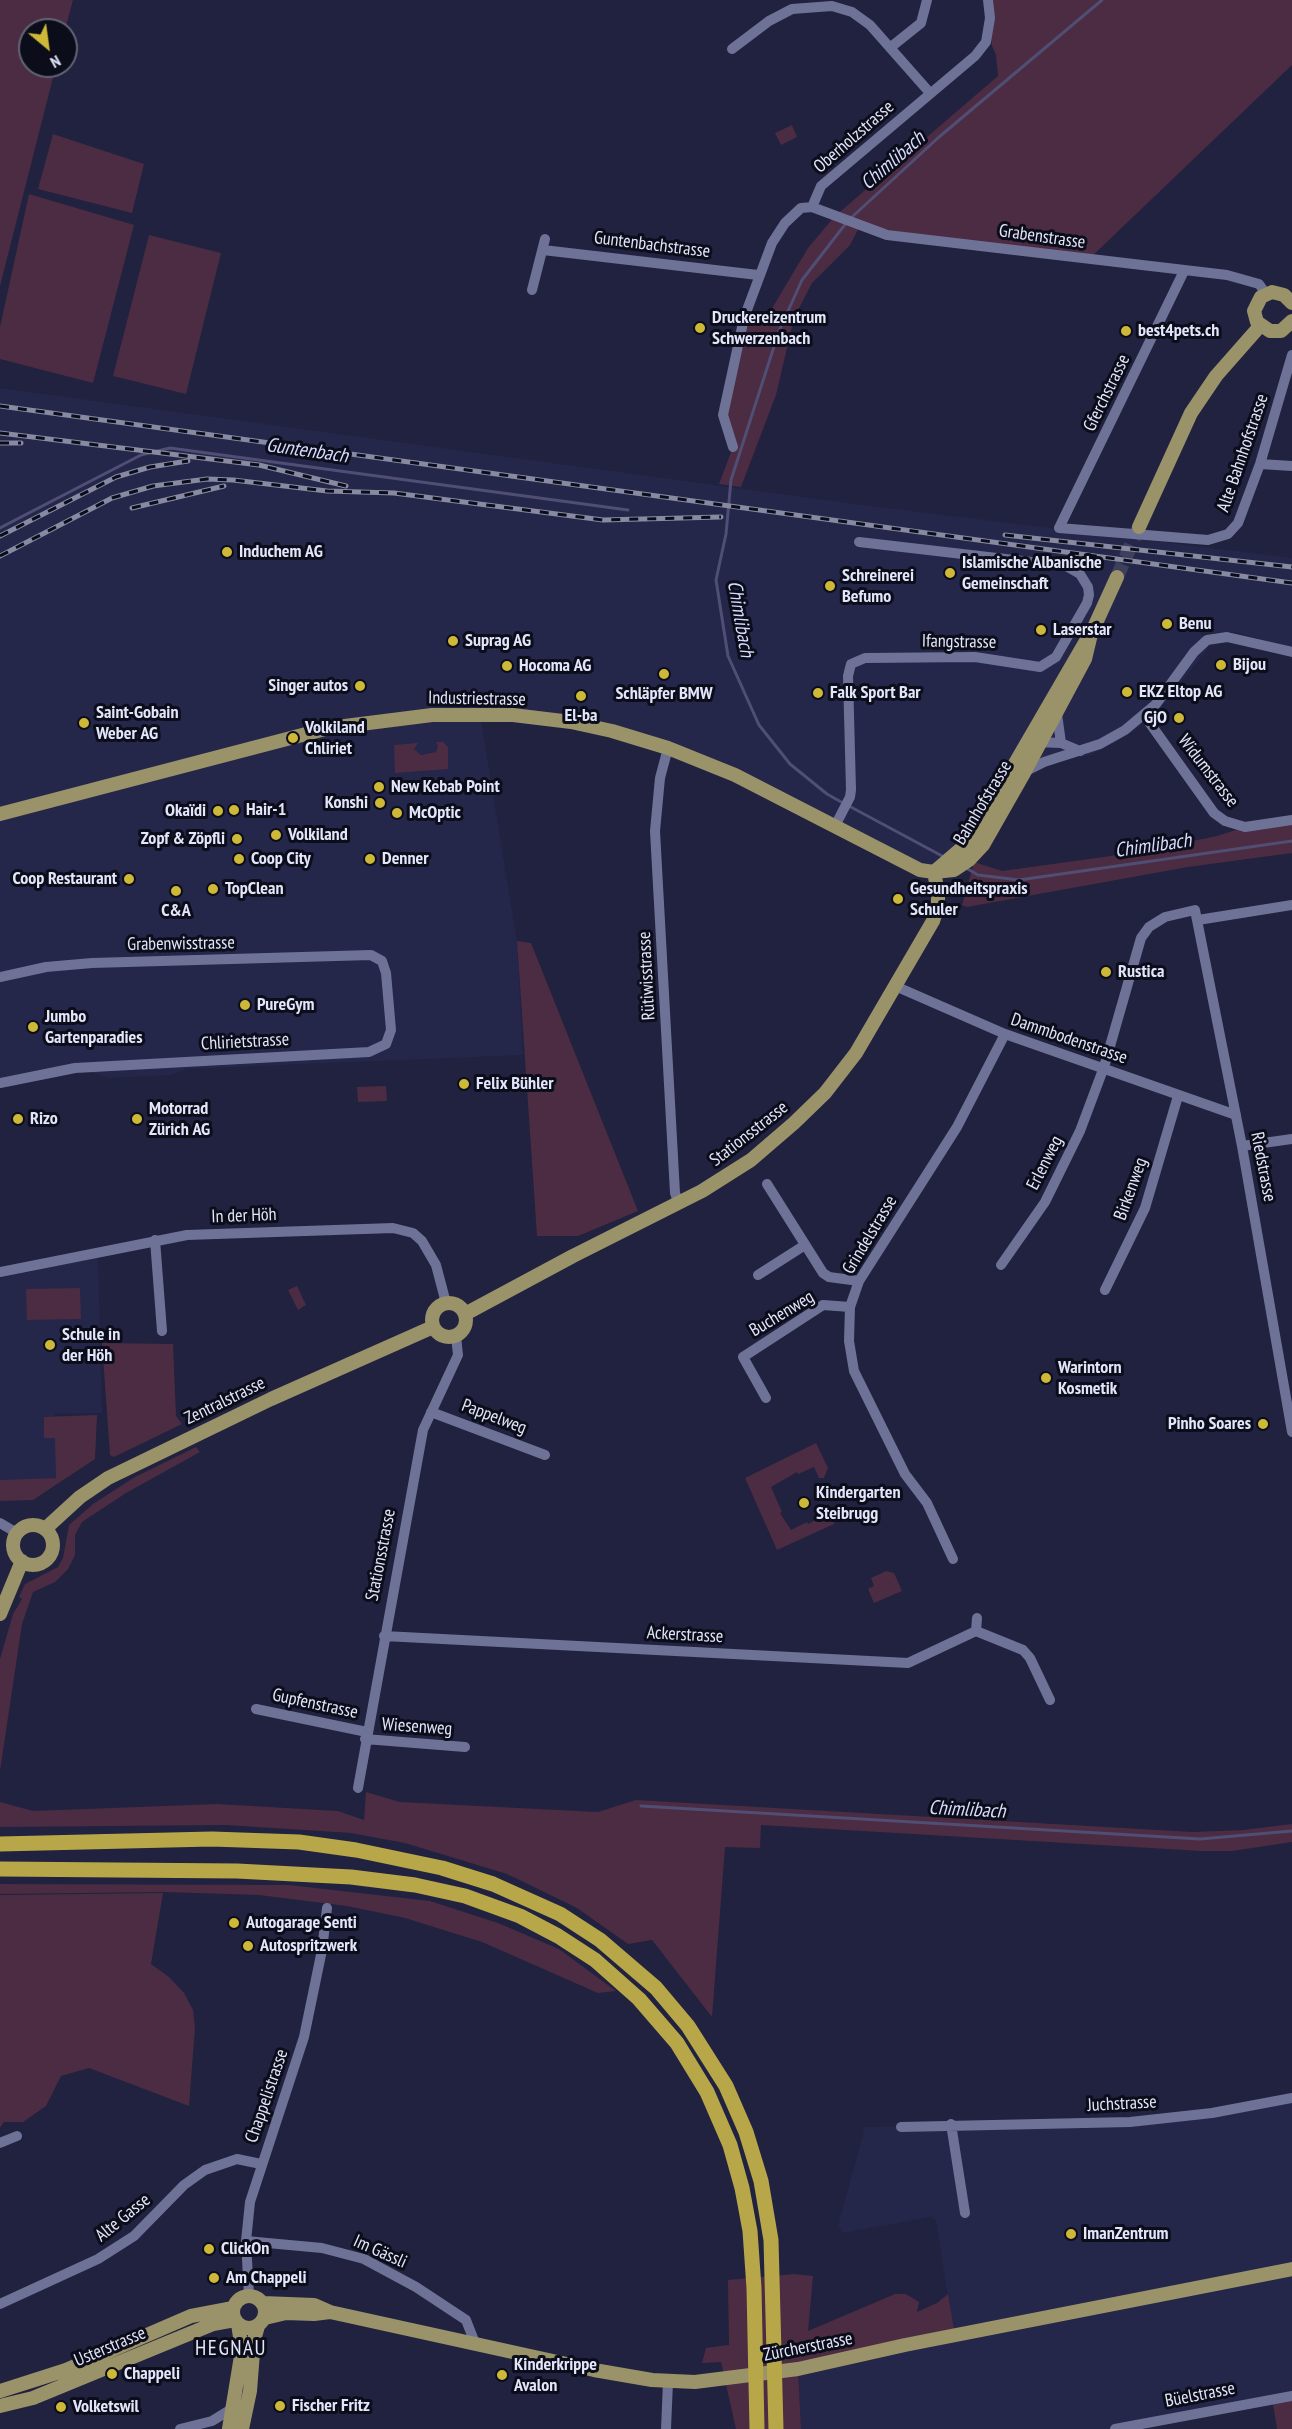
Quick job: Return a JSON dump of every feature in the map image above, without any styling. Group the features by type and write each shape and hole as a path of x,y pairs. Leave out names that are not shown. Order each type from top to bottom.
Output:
{"highway":[{"path":"0,1844 242,1839 356,1850 433,1865 493,1884 560,1914 600,1940 648,1980 688,2026 726,2086 746,2132 761,2181 771,2240 776,2429"},
{"path":"0,1869 237,1871 332,1875 415,1885 480,1901 520,1916 558,1936 595,1960 639,1998 676,2043 707,2092 730,2145 742,2188 750,2231 754,2288 757,2429"}],"main road":[{"path":"1290,329 1275,332 1260,326 1254,311 1258,301 1266,294 1284,295 1292,303"},
{"path":"1139,527 1191,412 1216,376 1260,326"},
{"name":"Bahnhofstrasse","path":"943,868 983,845 1024,772 1033,738 1057,712 1085,659 1092,633 1117,577"},
{"name":"Bahnhofstrasse","path":"964,857 977,830 1033,738 1076,654 1092,633"},
{"name":"Industriestrasse","path":"0,814 329,729 432,715 480,713 547,719 612,731 668,748 838,820 915,867 943,868"},
{"name":"Stationsstrasse","path":"465,1314 592,1246 679,1203 751,1160 817,1101 856,1053 933,921 938,906 943,868"},
{"path":"456,1304 465,1314 465,1324 456,1336 443,1336 433,1327 433,1314 441,1305 456,1304"},
{"name":"Zentralstrasse","path":"45,1529 80,1497 108,1478 271,1398 433,1327"},
{"path":"27,1526 45,1529 53,1542 49,1557 36,1564 22,1561 13,1545 17,1533 27,1526"},
{"path":"0,1614 22,1561"},
{"name":"Zürcherstrasse","path":"263,2303 314,2305 330,2312 594,2370 668,2382 737,2379 798,2369 905,2345 1292,2269"},
{"path":"229,2429 242,2344 235,2317 239,2299 249,2296 263,2303 261,2322 254,2340 250,2391 242,2429"},
{"name":"Zürcherstrasse","path":"261,2322 286,2313 330,2312"},
{"name":"Usterstrasse","path":"0,2391 66,2370 191,2316 235,2317"},
{"path":"235,2317 248,2328 261,2322"},
{"name":"Usterstrasse","path":"0,2406 33,2398 235,2317"}],"street":[{"path":"891,47 921,23 927,0"},
{"name":"Oberholzstrasse","path":"812,207 821,186 975,56 986,42 990,18 988,0"},
{"path":"732,49 769,21 792,9 832,6 852,12 870,25 930,93"},
{"path":"733,447 723,415 744,318 758,275 785,223 801,208 812,207"},
{"name":"Grabenstrasse","path":"812,207 887,235 1244,279 1259,284 1266,294"},
{"name":"Guntenbachstrasse","path":"532,290 544,244 758,275"},
{"name":"Gferchstrasse","path":"1059,528 1184,271"},
{"name":"Alte Bahnhofstrasse","path":"1059,528 1208,540 1228,534 1238,523 1260,464 1292,355"},
{"path":"1260,464 1292,466"},
{"name":"Ifangstrasse","path":"838,820 850,797 848,676 851,664 866,658 975,657 1040,667 1056,657 1087,603 1089,595 1088,587 1080,574 1066,566 859,542"},
{"path":"1024,772 1038,764 1080,751 1118,735 1144,716 1194,652 1207,640 1227,637 1292,652"},
{"path":"1057,712 1056,727 1061,743"},
{"name":"Widumstrasse","path":"1144,716 1214,813 1225,821 1245,827 1292,820"},
{"path":"1033,738 1061,743 1080,751"},
{"path":"1033,738 1043,749 1059,758"},
{"name":"Rütiwisstrasse","path":"668,748 660,778 655,831 675,1193 679,1203"},
{"name":"Erlenweg","path":"1001,1265 1045,1202 1080,1131 1104,1067 1141,938 1149,927 1166,916 1292,905"},
{"name":"Riedstrasse","path":"1196,915 1287,1369 1292,1432"},
{"name":"Grabenwisstrasse","path":"0,977 46,967 92,963 363,955"},
{"name":"Chlirietstrasse","path":"0,1083 75,1068 376,1051 386,1044 390,1030 387,973 382,961 371,955 363,955"},
{"name":"Dammbodenstrasse","path":"895,986 1005,1034 1236,1115"},
{"name":"Grindelstrasse","path":"953,1559 927,1503 905,1474 854,1371 849,1341 850,1307 859,1281 957,1127 1005,1034"},
{"name":"Birkenweg","path":"1105,1290 1145,1208 1178,1096"},
{"path":"1242,1146 1292,1139"},
{"path":"767,1184 805,1245 829,1277 859,1281"},
{"name":"In der Höh","path":"0,1272 155,1240 237,1233 384,1227 405,1230 422,1241 430,1254 446,1303"},
{"path":"155,1240 162,1331"},
{"path":"758,1275 805,1245"},
{"name":"Buchenweg","path":"766,1398 743,1357 823,1305 850,1307"},
{"name":"Stationsstrasse","path":"358,1788 423,1430 458,1355 459,1344 456,1336"},
{"name":"Pappelweg","path":"431,1412 545,1455"},
{"path":"0,1523 17,1533"},
{"path":"977,1618 976,1631 1023,1650 1030,1658 1050,1701"},
{"name":"Ackerstrasse","path":"384,1636 908,1663 976,1631"},
{"name":"Gupfenstrasse","path":"256,1709 366,1735"},
{"name":"Wiesenweg","path":"366,1735 465,1747"},
{"name":"Chappelistrasse","path":"249,2296 246,2241 250,2202 304,2037 322,1950 327,1908"},
{"name":"Juchstrasse","path":"901,2127 951,2124 1130,2122 1212,2113 1292,2098"},
{"path":"951,2124 965,2214"},
{"path":"0,2143 17,2136"},
{"name":"Alte Gasse","path":"0,2304 107,2253 134,2235 184,2185 206,2170 237,2159 261,2164"},
{"name":"Im Gässli","path":"246,2241 322,2248 364,2259 416,2287 466,2320 476,2343"},
{"path":"666,2429 668,2382"},
{"name":"Büelstrasse","path":"1114,2429 1292,2396"},
{"path":"180,2429 216,2425 232,2408"}],"shaded area":[{"path":"0,0 73,0 68,18 18,18 18,78 53,78 0,286"},
{"path":"988,0 1292,0 1292,65 1088,260 860,226 850,245 812,283 794,318 776,395 741,487 719,484 733,447 723,415 744,318 771,310 808,248 835,216 998,76 996,55 992,46"},
{"path":"792,125 797,137 781,145 775,133"},
{"path":"53,134 144,164 132,213 38,189"},
{"path":"29,194 134,225 93,383 0,359 0,327"},
{"path":"149,235 221,253 186,394 113,376"},
{"path":"0,388 848,503 1292,558 1292,648 1235,632 1212,633 1199,629 1208,649 1161,707 1136,730 1090,755 1042,766 1030,774 984,851 934,872 798,807 612,731 480,714 517,941 523,1055 187,1069 171,1075 110,1078 75,1068 0,1083"},
{"path":"436,742 443,742 448,747 448,769 395,773 394,745 418,743 414,749 421,755 436,752 438,746"},
{"path":"1292,820 1292,853 1188,867 967,907 962,905 974,862 1002,871 1140,852 1217,836 1245,827"},
{"path":"517,941 531,943 638,1211 578,1236 537,1236"},
{"path":"386,1086 387,1101 358,1102 357,1087"},
{"name":"Schule in der Höh","path":"98,1257 102,1413 55,1414 58,1480 0,1481 0,1278"},
{"path":"297,1286 306,1305 298,1310 288,1290"},
{"path":"80,1288 81,1319 27,1320 26,1289"},
{"path":"102,1343 173,1344 176,1416 182,1424 114,1457 110,1455"},
{"path":"97,1415 95,1459 33,1500 0,1501 0,1480 56,1478 55,1438 44,1438 44,1417"},
{"path":"816,1443 828,1468 824,1478 819,1478 814,1467 798,1474 797,1472 771,1487 782,1512 780,1513 791,1530 833,1511 834,1524 777,1550 745,1478"},
{"path":"196,1447 200,1452 126,1493 82,1522 75,1535 75,1555 68,1569 55,1582 33,1592 22,1624 0,1771 0,1659 13,1614 22,1599 19,1597 25,1584 58,1567 63,1558 69,1525 93,1504 135,1477"},
{"path":"886,1571 894,1573 902,1591 874,1603 868,1589 874,1586 871,1578"},
{"path":"366,1792 400,1802 598,1812 636,1800 1193,1832 1243,1830 1292,1824 1292,1842 1232,1851 1201,1851 761,1825 760,1848 725,1847 712,2017 652,1940 628,1944 577,1908 507,1874 405,1843 351,1833 226,1825 0,1827 0,1802 33,1811 217,1804 338,1811 364,1820"},
{"path":"0,1884 289,1885 430,1901 498,1923 559,1949 616,1991 598,1993 482,1942 405,1918 347,1906 259,1895 165,1892 0,1894"},
{"path":"163,1893 151,1964 169,1977 184,1993 193,2010 195,2028 189,2106 89,2068 61,2076 46,2106 23,2122 4,2122 0,2128 0,1895"},
{"path":"1292,2098 1292,2396 1115,2429 801,2429 798,2369 954,2335 936,2221 931,2217 843,2233 838,2226 865,2127 1130,2122"},
{"path":"794,2274 813,2276 808,2331 895,2294 906,2294 919,2302 917,2312 937,2303 948,2294 955,2336 798,2369 801,2429 736,2429 721,2362 702,2363 706,2348 729,2345 728,2280"},
{"path":"1292,2396 1292,2429 1277,2429 1272,2398"}],"waterway":[{"name":"Chimlibach","path":"852,217 939,137 1102,0"},
{"name":"Chimlibach","path":"843,803 827,794 790,764 759,725 728,656 716,580 726,534 731,480 779,331 802,280 847,222"},
{"name":"Guntenbach","path":"0,528 141,455 170,448 628,510"},
{"name":"Chimlibach","path":"849,806 944,857"},
{"name":"Chimlibach","path":"966,868 978,875 1019,880 1292,841"},
{"name":"Chimlibach","path":"641,1806 1200,1839 1292,1831"}],"tunnel":[{"path":"1117,577 1139,527"}],"railway":[{"path":"0,406 1292,583"},
{"path":"0,433 259,465 346,486"},
{"path":"0,443 21,443"},
{"path":"0,536 116,477 150,467 188,461"},
{"path":"0,556 112,498 153,486 207,479 327,491 394,493 603,520 721,517"},
{"path":"132,508 224,486"},
{"path":"1005,535 1292,567"}],"place":[{"name":"Druckereizentrum Schwerzenbach","path":"700,328"},
{"name":"best4pets.ch","path":"1126,331"},
{"name":"Induchem AG","path":"227,552"},
{"name":"Islamische Albanische Gemeinschaft","path":"950,573"},
{"name":"Schreinerei Befumo","path":"830,586"},
{"name":"Benu","path":"1167,624"},
{"name":"Laserstar","path":"1041,630"},
{"name":"Suprag AG","path":"453,641"},
{"name":"Bijou","path":"1221,665"},
{"name":"Hocoma AG","path":"507,666"},
{"name":"Schläpfer BMW","path":"664,674"},
{"name":"Singer autos","path":"360,686"},
{"name":"EKZ Eltop AG","path":"1127,692"},
{"name":"Falk Sport Bar","path":"818,693"},
{"name":"El-ba","path":"581,696"},
{"name":"GjO","path":"1179,718"},
{"name":"Saint-Gobain Weber AG","path":"84,723"},
{"name":"Volkiland Chliriet","path":"293,738"},
{"name":"New Kebab Point","path":"379,787"},
{"name":"Konshi","path":"380,803"},
{"name":"Hair-1","path":"234,810"},
{"name":"Okaïdi","path":"218,811"},
{"name":"McOptic","path":"397,813"},
{"name":"Volkiland","path":"276,835"},
{"name":"Zopf & Zöpfli","path":"237,839"},
{"name":"Coop City","path":"239,859"},
{"name":"Denner","path":"370,859"},
{"name":"Coop Restaurant","path":"129,879"},
{"name":"TopClean","path":"213,889"},
{"name":"C&A","path":"176,891"},
{"name":"Gesundheitspraxis Schuler","path":"898,899"},
{"name":"Rustica","path":"1106,972"},
{"name":"PureGym","path":"245,1005"},
{"name":"Jumbo Gartenparadies","path":"33,1027"},
{"name":"Felix Bühler","path":"464,1084"},
{"name":"Rizo","path":"18,1119"},
{"name":"Motorrad Zürich AG","path":"137,1119"},
{"name":"Schule in der Höh","path":"50,1345"},
{"name":"Warintorn Kosmetik","path":"1046,1378"},
{"name":"Pinho Soares","path":"1263,1424"},
{"name":"Kindergarten Steibrugg","path":"804,1503"},
{"name":"Autogarage Senti","path":"234,1923"},
{"name":"Autospritzwerk","path":"248,1946"},
{"name":"ImanZentrum","path":"1071,2234"},
{"name":"ClickOn","path":"209,2249"},
{"name":"Am Chappeli","path":"214,2278"},
{"name":"Chappeli","path":"112,2374"},
{"name":"Kinderkrippe Avalon","path":"502,2375"},
{"name":"Fischer Fritz","path":"280,2406"},
{"name":"Volketswil","path":"61,2407"}],"district":[{"name":"HEGNAU","path":"231,2349"}]}
